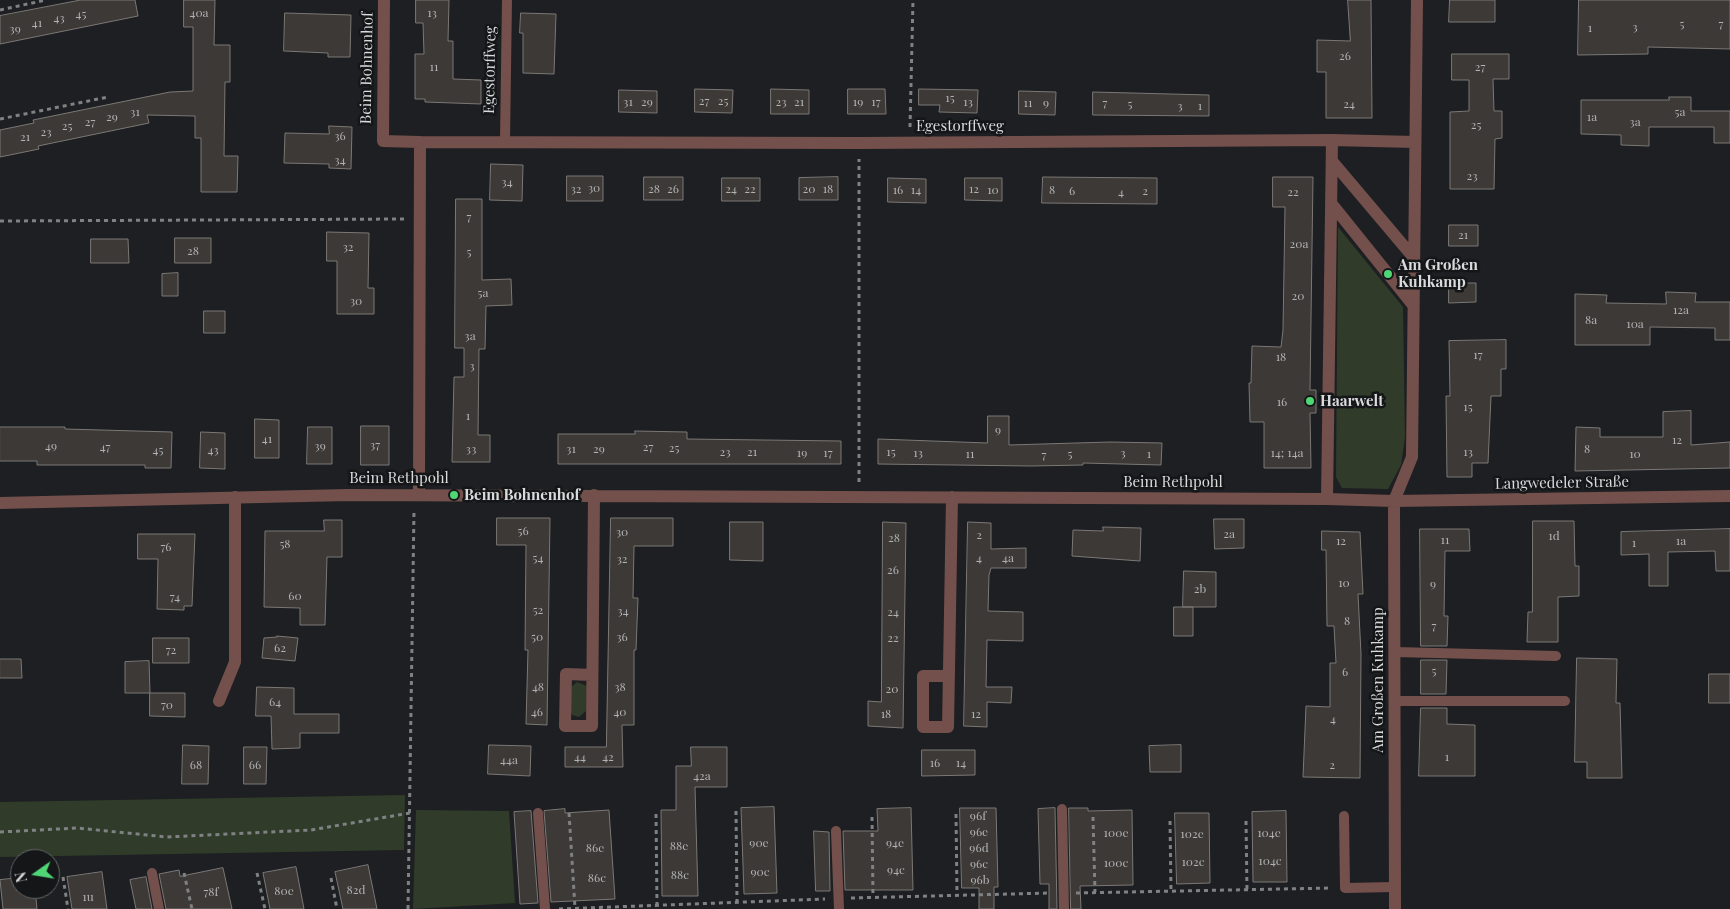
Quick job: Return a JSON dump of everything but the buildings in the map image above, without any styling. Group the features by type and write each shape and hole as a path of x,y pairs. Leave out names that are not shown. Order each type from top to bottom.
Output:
{"street":[{"name":"Beim Bohnenhof","path":"384,0 383,141 420,142"},
{"name":"Am Großen Kuhkamp","path":"1395,909 1394,501 1412,457 1417,0"},
{"name":"Egestorffweg","path":"420,142 910,143 1332,140 1415,142"},
{"path":"1327,499 1332,140"},
{"path":"419,494 420,142"},
{"path":"1332,161 1414,258"},
{"path":"1331,203 1413,305"},
{"name":"Beim Rethpohl","path":"0,503 419,494 1327,499 1394,501"},
{"path":"592,675 594,495"},
{"name":"Langwedeler Straße","path":"1394,501 1730,496"},
{"path":"219,701 235,662 234,497"},
{"path":"948,676 952,497"}],"lane":[{"name":"Egestorffweg","path":"505,141 507,0"},
{"path":"1394,652 1556,656"},
{"path":"1395,701 1565,701"},
{"path":"1062,809 1064,909"},
{"path":"538,813 544,909"},
{"path":"1344,816 1345,888 1394,887"},
{"path":"836,831 838,904"},
{"path":"152,872 159,909"}],"path":[{"path":"0,10 46,0"},
{"path":"910,143 913,0"},
{"path":"0,118 108,97"},
{"path":"859,143 859,485 862,497"},
{"path":"0,220 420,219"},
{"path":"408,909 414,509 419,494"},
{"path":"736,811 738,901"},
{"path":"0,832 77,828 167,837 311,830 410,813"},
{"path":"569,814 575,908"},
{"path":"656,814 658,905"},
{"path":"956,814 957,896"},
{"path":"872,817 873,898"},
{"path":"1093,817 1095,892"},
{"path":"1170,821 1171,891"},
{"path":"1246,821 1247,890"},
{"path":"184,873 192,909"},
{"path":"258,873 264,909"},
{"path":"63,877 68,909"},
{"path":"331,878 337,909"},
{"path":"550,909 738,901 838,904 873,898 1345,888"}],"green space":[{"path":"1338,227 1403,307 1405,437 1401,465 1388,489 1342,488 1336,477"},
{"path":"577,682 587,686 586,711 579,717 572,715 570,711 571,687"},
{"path":"405,795 404,850 60,856 60,849 10,849 10,857 0,857 0,802"},
{"path":"416,810 509,811 515,903 413,909"}],"place":[{"name":"Am Großen Kuhkamp","path":"1388,274"},
{"name":"Haarwelt","path":"1310,401"},
{"name":"Beim Bohnenhof","path":"454,495"}]}
